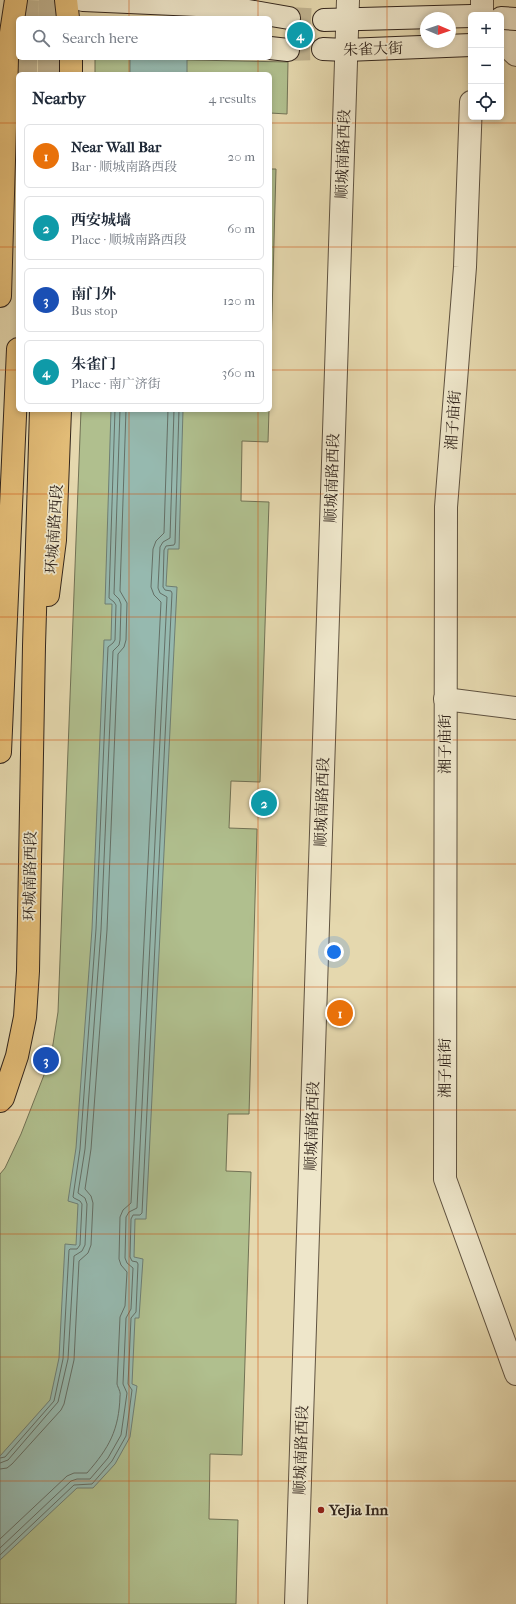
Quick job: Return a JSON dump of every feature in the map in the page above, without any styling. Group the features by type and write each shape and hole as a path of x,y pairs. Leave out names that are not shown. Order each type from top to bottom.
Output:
{"main road":[{"path":"0,296 7,59 10,23 16,0"},
{"path":"66,0 68,16"},
{"path":"71,60 71,72"},
{"path":"0,752 16,394"},
{"name":"环城南路西段","path":"1,1100 17,1056 25,1017 28,971 34,646 41,412"},
{"name":"环城南路西段","path":"34,646 46,604 56,540 60,412"},
{"path":"0,648 3,687"}],"street":[{"path":"83,0 219,6 289,18"},
{"path":"482,0 482,12"},
{"name":"朱雀大街","path":"324,20 348,10 468,16"},
{"name":"顺城南路西段","path":"296,1604 348,10"},
{"path":"504,17 516,11"},
{"path":"504,18 516,19"},
{"path":"504,41 516,42"},
{"path":"504,44 516,55"},
{"name":"朱雀大街","path":"323,49 346,50 468,45"},
{"name":"湘子庙街","path":"470,120 465,268 446,507 445,1179 516,1374"},
{"path":"445,699 516,708"}],"green space":[{"path":"95,60 288,62 287,114 272,113 272,72 95,72"},
{"path":"272,169 276,169 272,314"},
{"path":"81,412 269,412 268,442 242,441 241,501 269,502 260,782 231,781 229,828 257,829 249,1114 228,1114 226,1171 251,1172 242,1455 210,1454 209,1519 238,1520 236,1604 0,1604 0,1174 5,1168 21,1134 51,1057 58,1012"}],"water":[{"path":"130,60 187,60 187,72 130,72"},
{"path":"111,412 183,412 179,549 168,549 166,586 177,587 146,1219 135,1219 134,1257 143,1259 139,1318 135,1318 132,1384 137,1386 130,1437 115,1464 93,1488 77,1488 0,1560 0,1456 50,1400 59,1358 65,1244 76,1245 78,1204 68,1201 76,1148 92,929 104,640 111,640 112,604 105,604"}],"pier":[{"path":"130,0 191,0 190,16 129,16"}],"tunnel":[{"path":"27,16 28,0"},
{"path":"49,16 50,0"},
{"path":"289,18 324,20"},
{"path":"288,50 323,49"},
{"path":"26,60 26,72"},
{"path":"49,60 49,72"}],"place":[{"name":"朱雀门","path":"300,35"},
{"name":"西安城墙","path":"264,803"},
{"name":"Near Wall Bar","path":"340,1013"},
{"name":"南门外","path":"46,1060"},
{"name":"YeJia Inn","path":"321,1510"}]}
